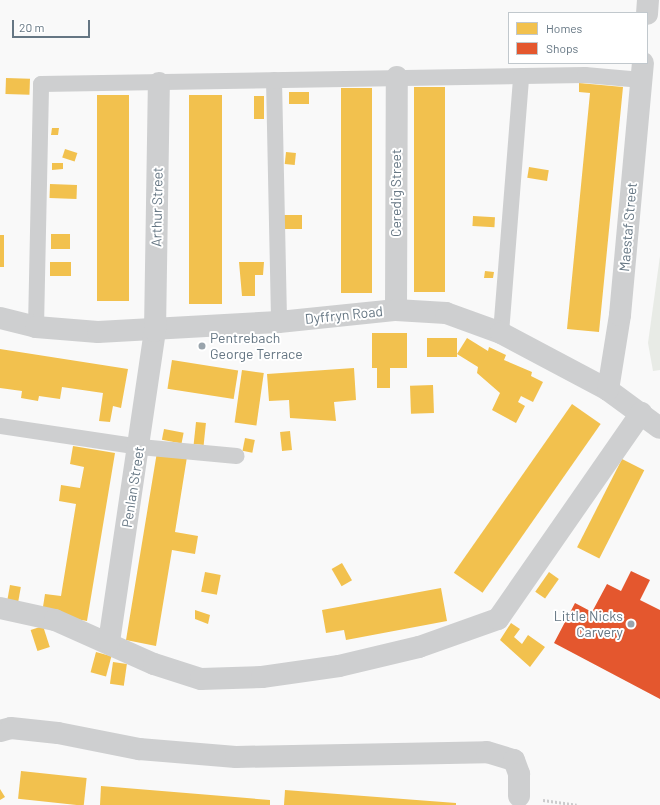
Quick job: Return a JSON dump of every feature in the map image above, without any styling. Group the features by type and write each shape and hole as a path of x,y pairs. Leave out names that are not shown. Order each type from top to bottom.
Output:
{"street":[{"path":"647,12 648,0"},
{"name":"Maestaf Street","path":"608,390 620,315 643,71"},
{"name":"Ceredig Street","path":"396,310 397,77"},
{"name":"Arthur Street","path":"155,331 159,83"},
{"name":"Dyffryn Road","path":"0,318 36,326 98,332 155,331 279,322 396,310 446,313 501,333 608,390 641,412 660,428"},
{"name":"Penlan Street","path":"109,642 140,446 155,331"},
{"path":"0,608 55,620 109,642 154,664 201,679 262,677 338,666 419,647 498,619 641,412"},
{"path":"0,731 11,728 58,733 139,749 236,757 487,752 514,760 519,774 519,796"}],"lane":[{"path":"36,326 41,84 159,83 397,77 521,77 643,71"},
{"path":"501,333 521,77"},
{"path":"274,80 279,322"},
{"path":"0,426 140,446 237,456"}],"path":[{"path":"519,796 577,805"}],"shaded area":[{"path":"660,256 660,370 653,371 648,343"}],"building: Homes":[{"path":"6,78 30,79 29,95 5,94"},
{"path":"579,83 623,87 599,332 567,329 590,93 579,92"},
{"path":"414,87 445,87 445,292 414,292"},
{"path":"341,88 372,88 372,293 341,293"},
{"path":"289,92 309,92 309,104 289,104"},
{"path":"97,95 129,95 129,301 97,301"},
{"path":"189,95 222,95 222,304 189,304"},
{"path":"254,96 264,96 264,119 254,119"},
{"path":"52,128 59,128 58,135 51,135"},
{"path":"65,149 77,153 75,162 62,158"},
{"path":"286,152 296,153 295,165 285,164"},
{"path":"52,163 63,163 63,169 52,170"},
{"path":"529,167 549,170 547,181 527,178"},
{"path":"50,184 77,185 76,199 50,198"},
{"path":"284,215 302,215 302,229 284,229"},
{"path":"473,216 495,217 494,227 472,226"},
{"path":"51,234 70,234 70,249 51,249"},
{"path":"0,235 4,235 4,267 0,267"},
{"path":"50,262 71,262 71,276 50,276"},
{"path":"239,262 264,262 263,275 255,275 255,296 242,296"},
{"path":"485,271 494,272 493,278 484,278"},
{"path":"372,333 407,333 407,368 390,368 390,388 377,388 377,368 372,368"},
{"path":"427,338 457,338 457,357 427,357"},
{"path":"467,338 488,351 489,347 506,355 504,360 532,372 531,376 543,382 533,402 521,396 518,402 525,406 516,423 492,410 500,393 477,373 478,367 457,354"},
{"path":"0,349 128,369 121,408 113,406 110,422 99,421 103,393 62,387 60,399 39,396 38,401 21,398 22,391 0,388"},
{"path":"172,360 238,370 234,399 167,389"},
{"path":"354,368 356,400 334,402 336,421 290,418 289,400 269,401 267,374"},
{"path":"242,370 264,373 256,426 235,422"},
{"path":"433,385 434,413 411,414 410,386"},
{"path":"572,404 601,424 483,593 454,573"},
{"path":"196,422 206,423 204,445 194,444"},
{"path":"164,429 184,433 182,444 162,440"},
{"path":"290,431 292,450 282,451 280,432"},
{"path":"245,438 255,440 252,453 243,451"},
{"path":"73,446 115,453 87,621 42,613 45,594 61,596 76,504 59,501 61,485 80,488 84,467 70,464"},
{"path":"157,452 187,457 175,532 198,536 195,554 172,550 156,646 126,640"},
{"path":"622,459 644,470 599,559 577,547"},
{"path":"342,563 352,580 342,586 332,569"},
{"path":"205,572 221,575 217,595 201,592"},
{"path":"549,572 559,579 545,599 535,592"},
{"path":"10,585 21,587 18,606 7,604"},
{"path":"441,588 447,621 346,640 344,630 326,633 322,610"},
{"path":"195,610 210,615 208,624 195,619"},
{"path":"511,623 520,629 514,637 522,644 528,635 545,647 530,667 500,640"},
{"path":"43,626 50,647 37,651 31,630"},
{"path":"96,652 111,656 106,676 91,672"},
{"path":"113,662 127,664 124,686 110,684"},
{"path":"21,771 87,778 84,805 18,799"},
{"path":"101,786 270,800 270,805 100,805"},
{"path":"0,789 5,797 0,800"},
{"path":"285,790 456,803 456,805 284,805"}],"building: Shops":[{"path":"631,571 650,580 640,600 660,610 660,699 554,643 575,603 592,612 607,584 621,591"}],"place":[{"name":"Pentrebach George Terrace","path":"202,346"},
{"name":"Little Nicks Carvery","path":"631,624"}]}
